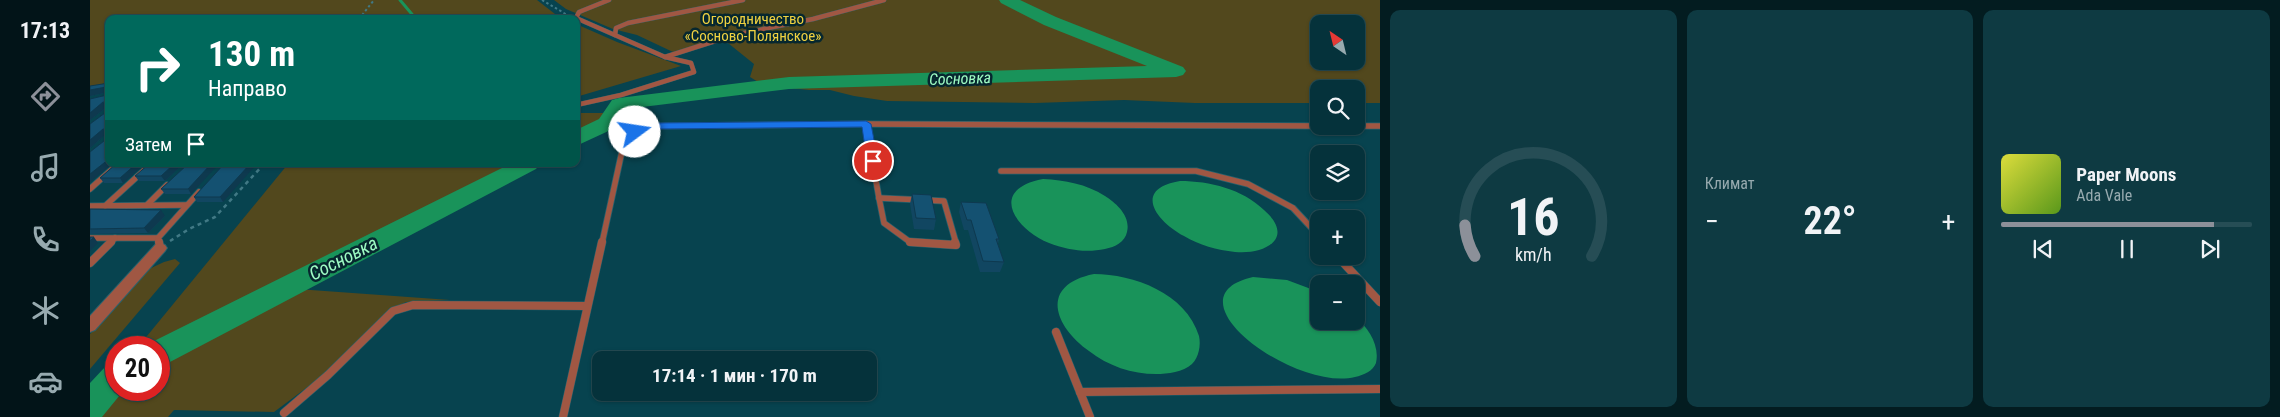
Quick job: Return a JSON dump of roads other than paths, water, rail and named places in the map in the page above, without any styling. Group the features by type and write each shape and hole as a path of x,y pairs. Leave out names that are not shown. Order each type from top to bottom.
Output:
{"street":[{"path":"90,326 159,243"}],"lane":[{"path":"577,15 578,12 609,0"},
{"path":"615,35 616,28 628,23 743,0"},
{"path":"665,56 734,36 884,0"},
{"path":"580,20 665,56 691,63 694,67 694,72 664,80 638,91 580,105"},
{"path":"866,124 879,198 884,223 910,242 956,245 944,201 879,198"},
{"path":"563,417 586,306 624,142 635,132 658,126 866,124 1310,126"},
{"path":"1365,126 1380,126"},
{"path":"90,188 114,167"},
{"path":"105,206 148,167"},
{"path":"1001,171 1196,171 1248,184 1293,208 1310,226"},
{"path":"147,206 175,178"},
{"path":"90,238 115,238 159,243 186,205 206,184"},
{"path":"90,206 186,205"},
{"path":"90,263 115,238"},
{"path":"1345,265 1380,302"},
{"path":"284,413 328,375 393,312 403,306 586,306"},
{"path":"1056,332 1090,417"},
{"path":"1080,392 1380,389"}],"waterway":[{"path":"400,0 413,15"},
{"name":"Сосновка","path":"580,137 607,123 619,104 789,83 1176,71 1050,21 1007,0"},
{"name":"Сосновка","path":"170,347 522,167"},
{"name":"Сосновка","path":"90,407 105,389"}],"park label":[{"name":"Огородничество «Сосново-Полянское»","path":"753,28"}]}
